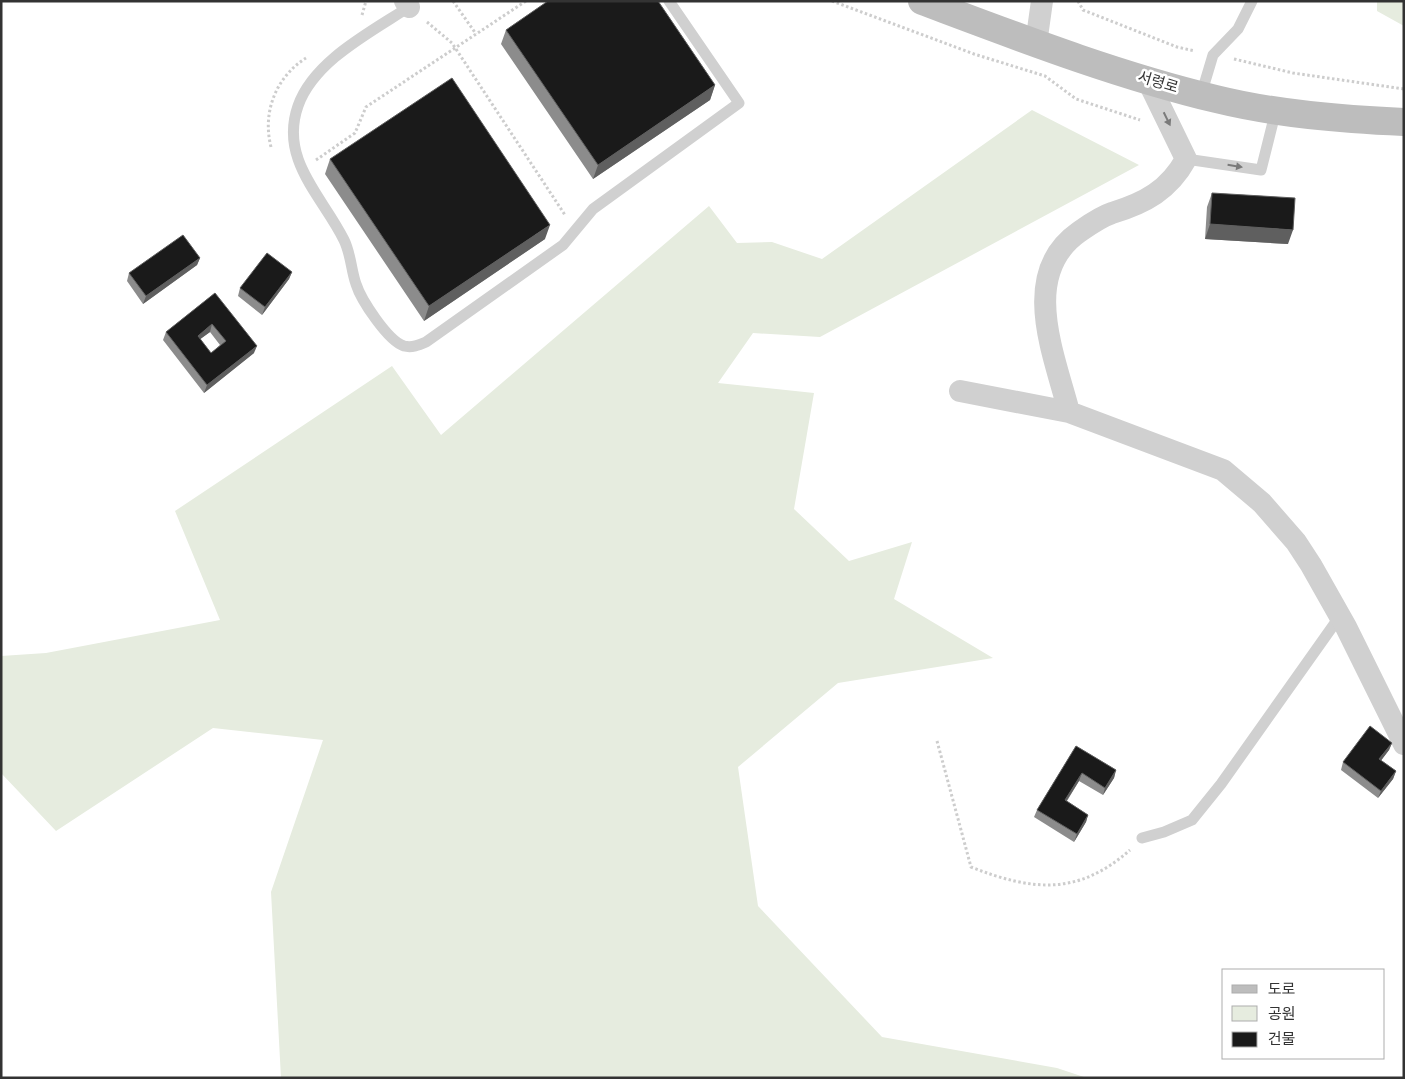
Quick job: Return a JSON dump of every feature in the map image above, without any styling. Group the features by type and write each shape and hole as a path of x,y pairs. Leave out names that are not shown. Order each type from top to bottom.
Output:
{"street":[{"name":"서령로","path":"922,1 1036,44 1201,95 1276,110 1357,120 1404,122"},
{"path":"1036,44 1042,1"},
{"path":"1069,412 1046,319 1044,297 1046,278 1053,260 1064,243 1092,223 1110,214 1132,208 1167,187 1179,172 1186,159 1147,79"},
{"path":"960,391 1069,412 1223,470 1245,487 1279,521 1311,565 1340,616 1404,744"}],"lane":[{"path":"411,3 317,73 303,94 295,115 294,140 300,167 316,197 345,242 356,283 365,303 395,341 406,347 418,345 563,245 593,210 739,104 669,1"},
{"path":"1201,95 1213,55 1238,29 1252,1"},
{"path":"1186,159 1261,170 1276,110"},
{"path":"1142,838 1164,832 1192,820 1221,784 1340,616"}],"path":[{"path":"453,1 476,34"},
{"path":"315,161 355,133 366,107 526,1"},
{"path":"832,1 974,54 1045,76 1076,100 1149,123"},
{"path":"1078,1 1082,10 1177,47 1195,51"},
{"path":"411,3 455,48 576,230"},
{"path":"1234,59 1293,73 1404,89"},
{"path":"937,741 971,867 1002,879 1032,884 1072,884 1090,878 1112,865 1142,838"}],"green space":[{"path":"1377,1 1404,1 1404,26 1377,11"},
{"path":"1032,110 1139,165 820,337 753,333 718,383 814,393 794,509 849,561 912,542 894,599 993,658 838,683 738,767 758,906 882,1037 1057,1068 1087,1078 281,1078 271,892 323,740 213,728 56,831 1,773 1,656 46,653 220,620 175,511 392,366 441,435 709,206 737,243 772,242 822,259"}],"building":[{"path":"548,1 658,1 715,85 598,165 506,30"},
{"path":"452,78 550,225 429,306 330,159"},
{"path":"1212,193 1295,198 1293,230 1210,224"},
{"path":"183,235 200,258 146,296 129,273"},
{"path":"267,253 292,272 265,307 240,288"},
{"path":"215,293 257,346 207,385 166,332","holes":["212,324 226,341 211,353 198,336"]},
{"path":"1370,726 1392,743 1379,759 1396,771 1381,791 1343,762"},
{"path":"1076,746 1116,770 1105,788 1082,773 1065,800 1088,815 1077,834 1037,810"}]}
